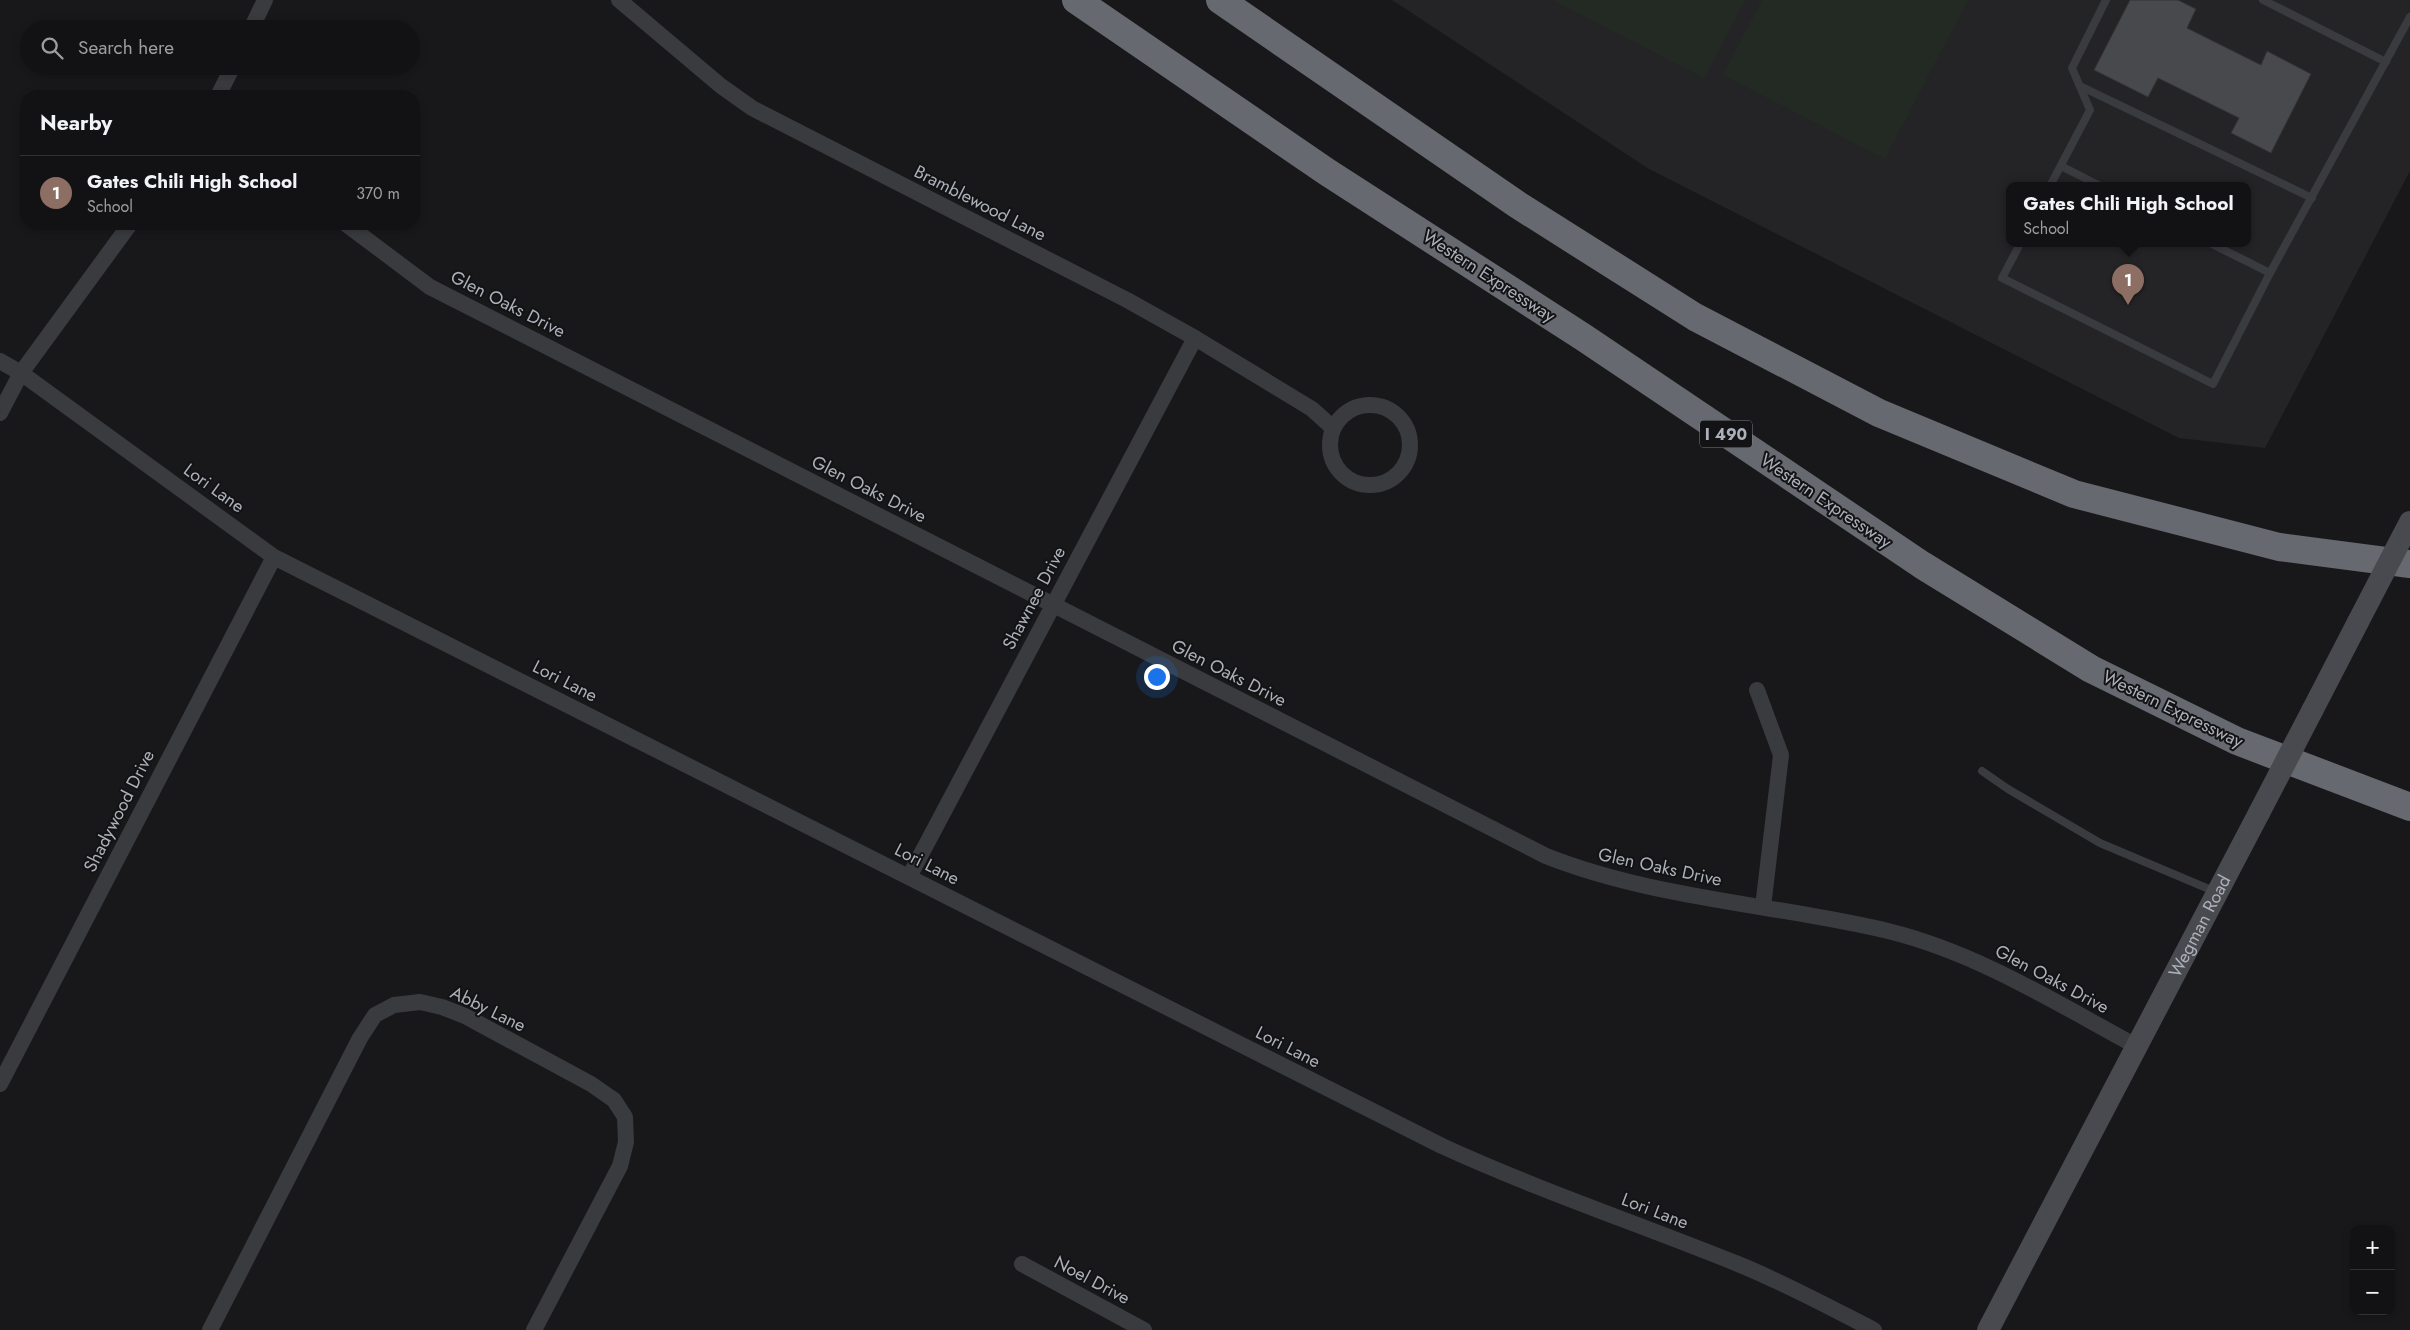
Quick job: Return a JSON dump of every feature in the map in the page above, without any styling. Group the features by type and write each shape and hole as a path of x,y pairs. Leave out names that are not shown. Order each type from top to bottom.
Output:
{"highway":[{"name":"Western Expressway","path":"1076,0 1327,172 1583,337 1922,565 2091,669 2237,741 2410,807"},
{"path":"1220,0 1518,205 1686,312 1879,413 2074,494 2279,547 2410,564"}],"street":[{"path":"255,20 265,0"},
{"name":"Bramblewood Lane","path":"618,0 721,86 752,108 1127,300 1195,338 1312,409 1333,428"},
{"path":"221,90 228,75"},
{"path":"0,413 21,373 126,230"},
{"name":"Glen Oaks Drive","path":"354,230 430,287 1546,856 1582,870 1626,883 1888,931 1935,944 1984,964 2138,1047"},
{"name":"Shawnee Drive","path":"909,877 1195,338"},
{"name":"Lori Lane","path":"0,361 21,373 274,557 1442,1146 1506,1176 1738,1264 1792,1288 1874,1330"},
{"path":"1376,405 1390,410 1401,419 1408,431 1410,442 1409,456 1403,469 1390,480 1377,485 1363,485 1350,480 1336,466 1330,442 1333,428 1346,413 1359,407 1376,405"},
{"name":"Wegman Road","path":"1988,1330 2138,1047 2410,522"},
{"name":"Shadywood Drive","path":"0,1084 274,557"},
{"path":"1757,690 1782,755 1763,908"},
{"name":"Abby Lane","path":"210,1330 360,1038 375,1016 394,1005 420,1002 442,1007 465,1016 591,1084 614,1100 625,1117 626,1142 620,1166 534,1330"},
{"name":"Noel Drive","path":"1022,1264 1144,1330"}],"lane":[{"path":"2052,182 2090,110 2072,68 2106,0"},
{"path":"2263,0 2386,62"},
{"path":"2018,247 2002,278 2213,384 2270,274 2410,17"},
{"path":"2080,86 2312,198"},
{"path":"2061,166 2092,182"},
{"path":"2218,247 2270,274"},
{"path":"1982,771 2024,799 2100,843 2218,893"}],"shaded area":[{"path":"1392,0 2410,0 2410,171 2265,448 2179,438 1649,169"},
{"path":"1553,0 1745,0 1704,78"},
{"path":"1762,0 1968,0 1885,159 1723,75"}],"building":[{"path":"2130,0 2178,0 2196,9 2187,28 2261,65 2267,51 2311,74 2271,153 2231,133 2239,118 2158,78 2148,97 2094,70"}],"place":[{"name":"Gates Chili High School","path":"2128,305"}]}
